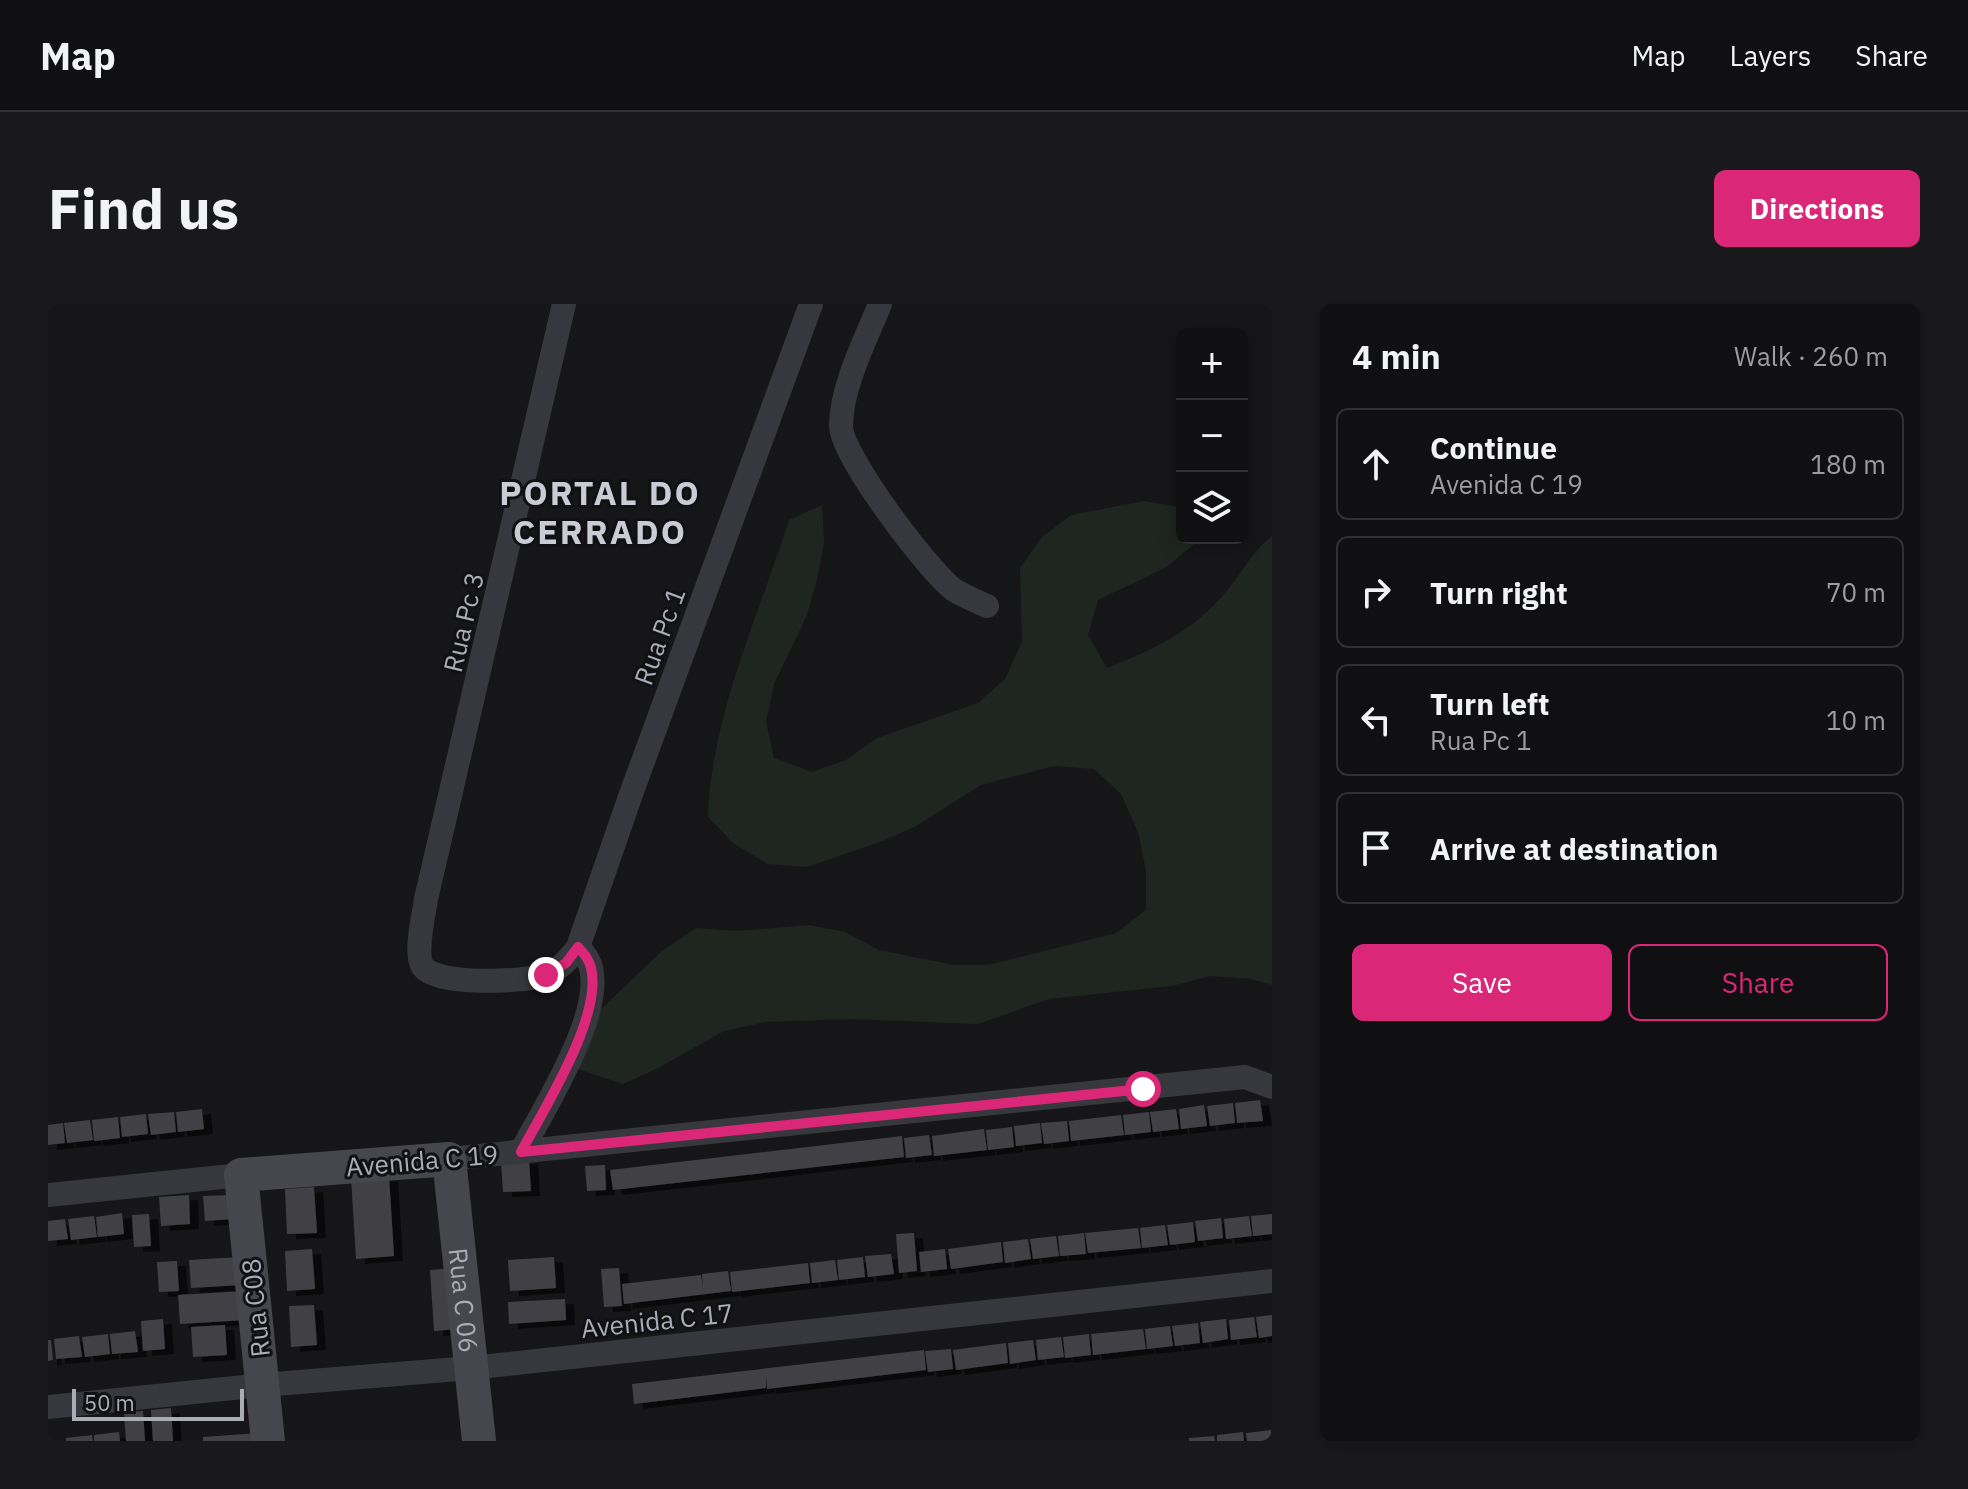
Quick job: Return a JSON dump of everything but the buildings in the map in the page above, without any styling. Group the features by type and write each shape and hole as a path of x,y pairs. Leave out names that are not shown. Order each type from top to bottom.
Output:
{"street":[{"name":"Rua Pc 3","path":"546,975 471,981 429,972 421,963 419,953 426,899 564,304"},
{"name":"Rua Pc 1","path":"546,975 566,963 578,947 811,304"},
{"path":"880,304 846,398 841,423 843,439 876,495 937,573 955,590 987,606"},
{"path":"521,1152 577,1046 588,1011 592,969 578,947"},
{"name":"Avenida C 19","path":"48,1195 241,1175 521,1152 1245,1077 1272,1087"},
{"name":"Rua C 06","path":"449,1159 479,1441"},
{"name":"Rua C08","path":"241,1175 268,1441"},
{"name":"Avenida C 17","path":"48,1407 471,1368 1272,1281"}],"shaded area":[{"path":"1144,501 1176,506 1176,544 1194,544 1165,568 1098,600 1088,635 1107,668 1143,653 1192,624 1220,599 1254,554 1272,536 1272,985 1251,979 1210,976 1172,986 1049,999 978,1024 852,1019 765,1022 724,1031 623,1084 572,1067 579,1030 662,951 696,928 737,931 809,925 845,932 879,950 954,965 988,965 1116,933 1146,910 1146,871 1138,832 1121,794 1094,769 1054,766 981,785 916,826 883,841 807,867 768,864 734,844 708,817 711,779 727,704 789,520 822,505 824,542 807,615 774,684 766,722 774,758 812,772 846,760 877,738 978,703 1005,679 1022,642 1020,568 1042,537 1071,515"}],"district":[{"name":"PORTAL DO CERRADO","path":"600,512"}],"route":[{"path":"546,975 566,963 578,947 592,969 592,983 588,1011 577,1046 521,1152 1143,1089"}]}
